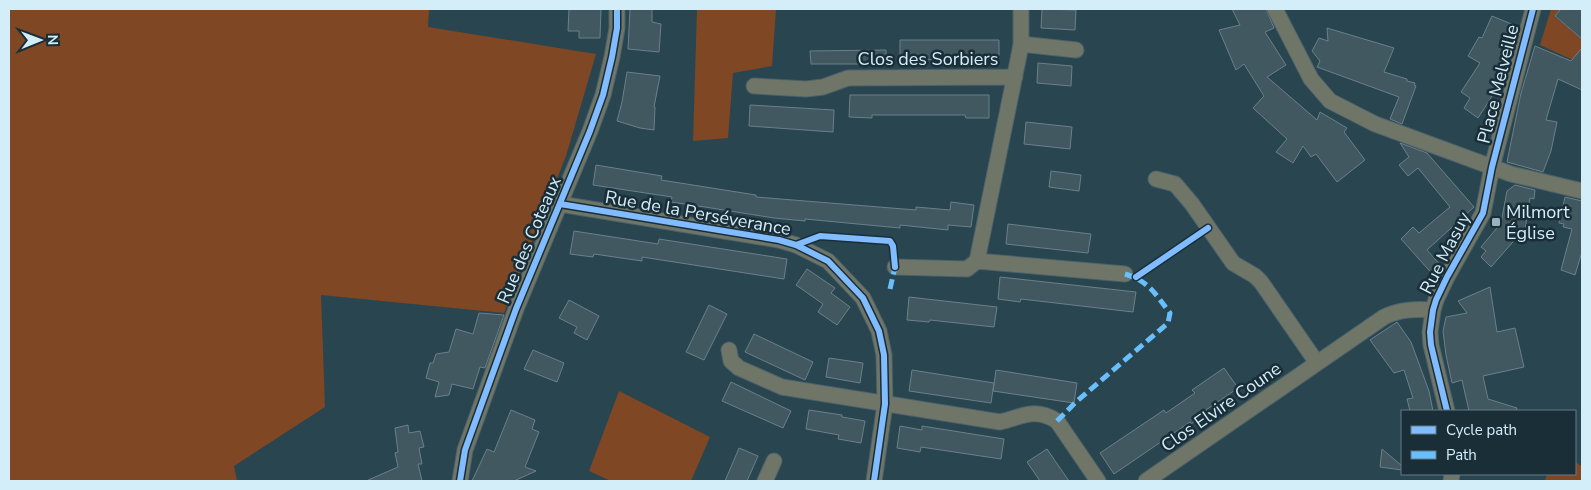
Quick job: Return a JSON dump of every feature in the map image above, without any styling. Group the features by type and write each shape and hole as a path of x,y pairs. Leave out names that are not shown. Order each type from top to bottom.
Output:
{"street":[{"name":"Rue des Coteaux","path":"460,481 465,450 512,318 590,131 609,74 617,28 617,9"},
{"path":"895,267 967,269 977,261 1021,44 1021,9"},
{"path":"1276,9 1312,78 1330,101 1375,124 1511,174 1582,191"},
{"name":"Place Melveille","path":"1492,167 1532,9"},
{"path":"1021,44 1076,50"},
{"name":"Clos des Sorbiers","path":"754,86 806,89 823,87 848,78 1015,77"},
{"name":"Rue Masuy","path":"1447,410 1431,345 1430,332 1433,310 1447,278 1483,213 1492,167"},
{"path":"1156,179 1175,184 1233,263 1261,282 1317,363"},
{"name":"Rue de la Perséverance","path":"560,204 780,240 796,245 828,261 863,298 878,331 884,355 885,404 874,481"},
{"path":"977,261 1125,274"},
{"name":"Clos Elvire Coune","path":"1146,481 1384,317 1394,312 1418,309 1433,310"},
{"path":"729,350 732,361 739,368 782,387 1000,422 1029,413 1050,417 1057,421 1098,481"},
{"path":"765,481 774,461"}],"shaded area":[{"path":"9,9 429,9 428,27 596,54 566,156 504,313 321,295 325,407 234,466 237,481 9,481"},
{"path":"697,9 776,9 772,66 733,73 728,138 693,141"},
{"path":"1551,9 1561,9 1555,17 1582,39 1582,64 1540,45"},
{"path":"619,391 710,437 691,481 611,481 589,471"},
{"path":"1576,463 1582,466 1582,481 1545,481 1547,475 1576,475"}],"building":[{"path":"569,9 601,9 600,38 579,38 579,31 568,31"},
{"path":"630,9 652,9 652,22 661,24 659,52 628,49"},
{"path":"1042,9 1076,10 1075,30 1041,28"},
{"path":"1232,9 1266,9 1274,28 1265,32 1286,65 1267,77 1317,120 1320,112 1347,128 1344,132 1365,160 1337,182 1316,154 1311,157 1303,146 1293,163 1276,152 1287,139 1253,108 1264,96 1244,64 1236,70 1219,30 1240,25"},
{"path":"1561,9 1582,9 1582,39 1555,16"},
{"path":"1492,16 1514,25 1504,63 1509,65 1506,74 1478,118 1464,108 1470,98 1461,92 1480,63 1468,56 1479,37 1482,38"},
{"path":"1327,28 1394,48 1384,72 1407,79 1407,81 1415,83 1414,85 1416,86 1402,124 1390,119 1399,97 1317,67 1320,61 1312,51 1319,38 1328,41"},
{"path":"900,40 999,40 999,59 900,60"},
{"path":"1535,46 1571,61 1582,48 1582,90 1558,79 1546,120 1557,122 1551,151 1543,172 1507,162 1521,93"},
{"path":"886,50 886,64 811,64 810,51"},
{"path":"1038,63 1072,66 1071,86 1037,83"},
{"path":"627,72 660,76 654,107 654,130 617,121"},
{"path":"850,95 989,95 989,118 966,118 965,115 872,115 872,118 849,117"},
{"path":"750,105 834,110 833,132 749,126"},
{"path":"1026,122 1072,127 1070,149 1024,144"},
{"path":"1400,143 1427,153 1474,207 1427,250 1442,267 1436,278 1401,239 1413,227 1419,233 1450,207 1418,168 1408,176 1399,165 1409,157"},
{"path":"596,165 662,176 661,180 756,195 756,197 916,210 916,207 950,210 951,202 974,205 971,227 948,225 948,230 900,225 900,228 774,218 671,202 672,197 593,185"},
{"path":"1051,171 1081,175 1079,191 1049,187"},
{"path":"1515,185 1535,190 1534,199 1530,198 1524,236 1519,235 1491,267 1481,257 1486,251 1481,247 1501,223 1507,191"},
{"path":"1565,197 1582,201 1582,252 1575,275 1561,270 1572,229 1563,227 1564,224 1559,223"},
{"path":"1008,224 1091,234 1088,253 1006,244"},
{"path":"574,231 658,244 659,239 787,259 784,279 642,257 642,261 594,254 593,257 570,254"},
{"path":"807,269 835,288 831,293 850,307 837,325 818,312 823,304 796,285"},
{"path":"1000,277 1136,292 1133,312 1021,299 1020,302 998,299"},
{"path":"1490,287 1497,332 1515,328 1524,367 1483,376 1488,399 1517,408 1516,410 1469,410 1462,380 1452,383 1443,331 1446,317 1467,313 1458,301"},
{"path":"909,297 997,307 994,327 930,320 929,322 907,320"},
{"path":"569,300 599,316 587,340 574,333 577,327 559,318"},
{"path":"709,305 727,314 704,360 686,352"},
{"path":"479,313 504,315 485,368 480,367 473,389 452,384 449,395 435,397 439,382 426,378 430,363 433,363 436,354 449,352 456,329 473,334"},
{"path":"1397,322 1411,342 1429,391 1433,410 1410,410 1407,399 1413,398 1404,370 1394,373 1370,340"},
{"path":"754,334 813,362 805,380 745,352"},
{"path":"533,350 564,363 557,382 524,369"},
{"path":"829,358 863,363 860,383 826,377"},
{"path":"1224,368 1238,388 1206,410 1208,412 1191,424 1190,422 1114,474 1100,453 1164,410 1166,413 1195,393 1192,390"},
{"path":"912,370 994,383 991,403 909,391"},
{"path":"996,370 1077,383 1074,403 993,391"},
{"path":"731,382 791,411 783,428 722,401"},
{"path":"511,410 535,420 532,429 539,432 525,467 536,471 514,481 472,481 487,449 494,452"},
{"path":"809,410 865,421 861,443 838,439 839,435 806,429"},
{"path":"408,425 409,433 420,431 424,447 419,448 422,464 418,464 422,481 366,481 398,467 395,453 398,452 395,428"},
{"path":"900,426 922,430 922,426 1004,439 1001,459 921,447 920,452 897,448"},
{"path":"739,448 758,456 747,481 725,481"},
{"path":"1047,449 1069,481 1040,481 1027,462"},
{"path":"1382,449 1401,465 1401,470 1380,467"}],"marked path":[{"path":"890,289 895,267"},
{"path":"1057,421 1076,402 1168,323 1170,313 1156,295 1146,285 1125,274"}],"cycle path":[{"path":"460,481 465,450 516,309 590,131 603,95 617,28 617,9"},
{"path":"1447,410 1431,345 1430,332 1433,310 1447,277 1483,213 1492,167 1533,9"},
{"path":"560,204 779,240 796,245 828,261 863,298 879,331 884,355 885,404 874,481"},
{"path":"1136,277 1208,228"},
{"path":"796,245 820,236 890,241 893,246 895,267"}],"place":[{"name":"Milmort Église","path":"1496,222"}]}
